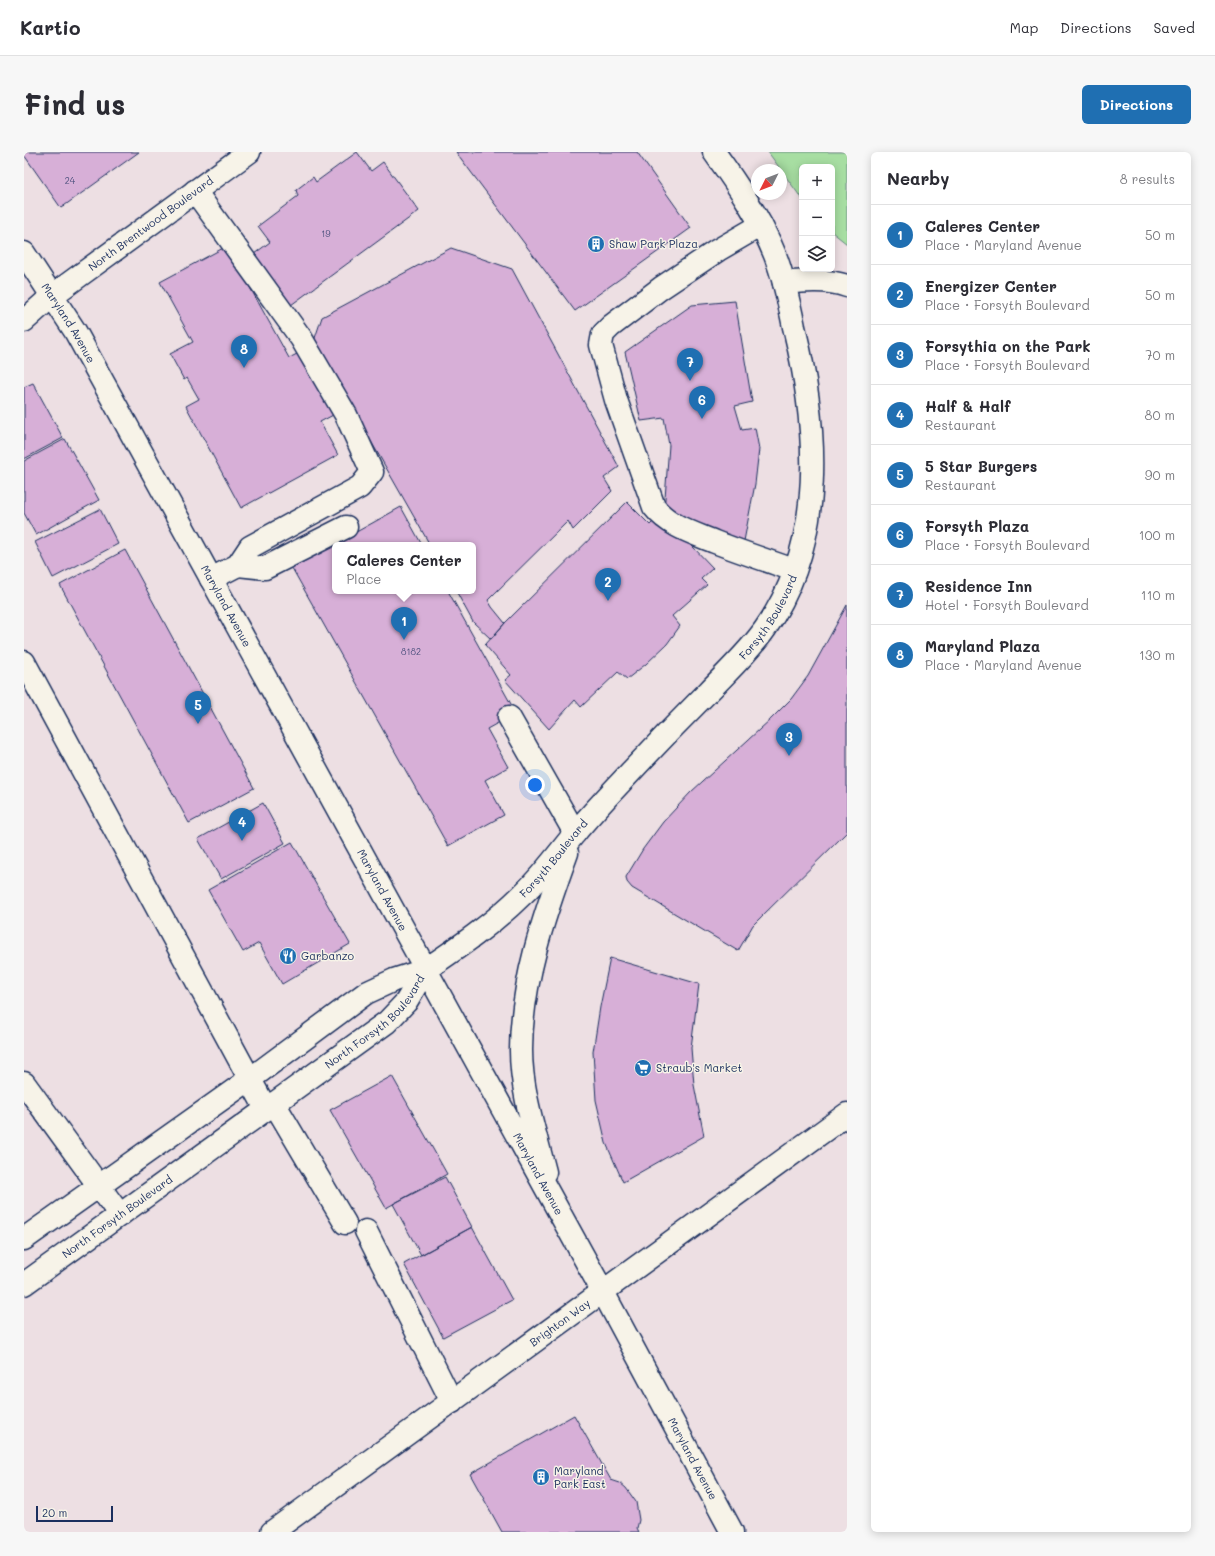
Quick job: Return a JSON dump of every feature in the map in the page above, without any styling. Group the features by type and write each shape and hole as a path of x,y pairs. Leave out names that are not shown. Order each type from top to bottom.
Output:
{"main road":[{"name":"North Brentwood Boulevard","path":"24,321 52,295 248,152"},
{"name":"Forsyth Boulevard","path":"425,970 487,926 523,894 550,866 575,834 649,752 765,630 784,596 794,570 801,549 809,511 812,464 812,425 801,353 784,283 775,255 761,225 714,152"},
{"path":"195,191 301,338 346,416 372,472 360,487 250,547 238,565 211,579"},
{"path":"761,225 718,250 661,288 611,326 603,334 601,345 616,400 654,506 659,513 683,529 733,549 794,570"},
{"name":"Maryland Avenue","path":"24,253 75,331 603,1292 732,1532"},
{"path":"784,283 805,281 847,286"},
{"name":"North Brentwood Boulevard","path":"24,305 52,295"},
{"path":"238,565 266,568 346,527"},
{"path":"24,662 250,1079 270,1106 345,1223"},
{"path":"508,717 575,834 546,914 530,969 523,1010 521,1051 525,1086 552,1200"},
{"name":"North Forsyth Boulevard","path":"24,1239 250,1079 366,993 394,980 425,970"},
{"name":"North Forsyth Boulevard","path":"24,1284 387,1022 406,1002 425,970"},
{"path":"24,1083 120,1215"},
{"name":"Brighton Way","path":"272,1532 847,1114"},
{"path":"366,1231 452,1402"}],"green space":[{"path":"768,152 847,152 847,244 835,234 835,164 799,164 799,195 787,178 787,164 777,164"}],"building":[{"path":"24,152 139,152 61,208 24,155"},
{"path":"357,152 371,171 383,162 419,211 291,305 254,254 270,242 258,226 298,196 296,190 313,177 316,182"},
{"name":"Shaw Park Plaza","path":"456,152 637,152 691,228 575,311"},
{"path":"227,246 289,358 301,352 335,414 320,422 338,455 241,508 186,406 199,399 187,378 184,380 170,354 193,342 160,282"},
{"path":"451,248 512,269 619,467 604,478 612,491 573,530 568,521 488,600 505,623 491,639 473,622 458,594 476,594 476,542 428,542 314,341 322,317"},
{"path":"735,301 752,402 735,406 742,430 755,428 759,449 755,484 744,541 664,512 669,445 664,418 641,421 625,352 692,305"},
{"path":"33,383 63,438 24,459 24,387"},
{"path":"65,439 99,500 36,535 24,513 24,461"},
{"path":"627,502 650,525 656,519 672,525 713,568 701,579 707,585 672,616 680,626 667,644 646,664 627,679 618,672 581,707 575,700 549,729 505,680 511,675 485,645 505,623"},
{"path":"401,507 420,542 338,542"},
{"path":"100,509 118,544 53,578 35,542"},
{"path":"332,546 332,594 450,594 516,713 487,729 508,767 485,780 504,815 448,846 292,568"},
{"path":"125,550 254,788 189,823 60,585"},
{"path":"847,605 847,832 753,925 738,951 632,888 627,882 626,877 643,849 663,822 691,792 791,699 808,676"},
{"path":"263,803 285,843 221,879 198,839"},
{"path":"292,842 350,944 282,984 259,943 243,952 208,890"},
{"name":"Straub's Market","path":"610,958 699,984 691,1048 694,1085 704,1136 623,1182 606,1143 596,1100 593,1052"},
{"path":"392,1076 447,1174 386,1208 330,1110"},
{"path":"445,1177 472,1227 421,1255 393,1204"},
{"path":"472,1227 512,1300 443,1337 404,1264"},
{"name":"Maryland Park East","path":"574,1415 611,1480 620,1483 626,1488 636,1502 639,1520 637,1528 639,1532 502,1532 470,1474"}],"place":[{"name":"Shaw Park Plaza","path":"596,244"},
{"name":"Maryland Plaza","path":"244,368"},
{"name":"Residence Inn","path":"690,381"},
{"name":"Forsyth Plaza","path":"702,419"},
{"name":"Energizer Center","path":"608,601"},
{"name":"Caleres Center","path":"404,640"},
{"name":"5 Star Burgers","path":"198,724"},
{"name":"Forsythia on the Park","path":"789,756"},
{"name":"Half & Half","path":"242,841"},
{"name":"Garbanzo","path":"288,956"},
{"name":"Straub's Market","path":"643,1068"},
{"name":"Maryland Park East","path":"541,1477"}]}
